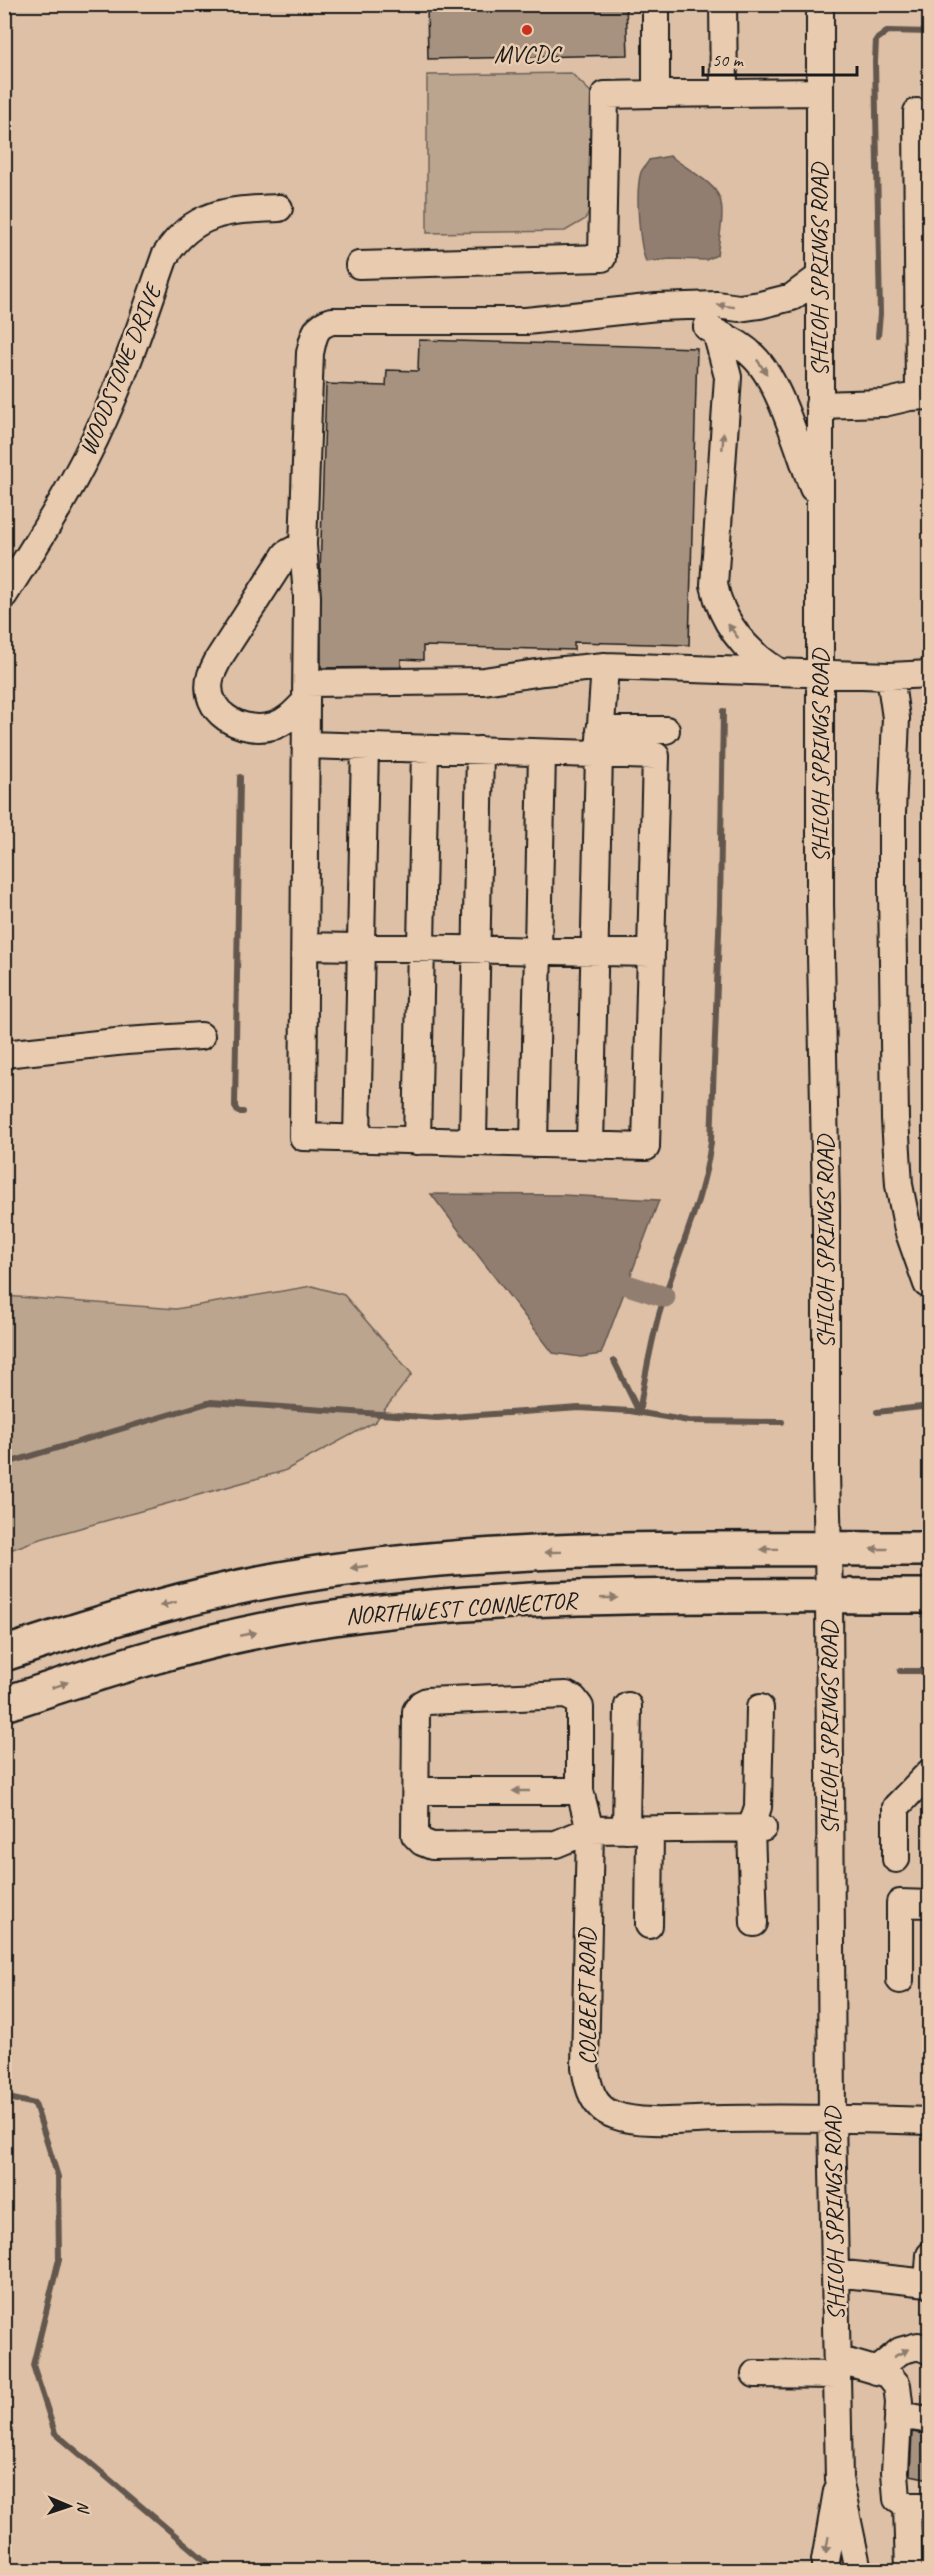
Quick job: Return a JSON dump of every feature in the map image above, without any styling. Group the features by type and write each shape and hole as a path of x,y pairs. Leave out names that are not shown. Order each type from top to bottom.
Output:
{"highway":[{"name":"NORTHWEST CONNECTOR","path":"4,1654 115,1618 232,1588 386,1563 525,1553 930,1549"},
{"name":"NORTHWEST CONNECTOR","path":"4,1704 109,1669 241,1635 392,1610 529,1600 930,1596"}],"street":[{"path":"656,4 656,94"},
{"path":"723,4 724,93"},
{"name":"SHILOH SPRINGS ROAD","path":"820,4 820,904 826,1206 825,1343 832,2118 839,2479 858,2571"},
{"path":"359,265 602,258 605,95 820,92"},
{"path":"819,405 884,403 924,396 917,112"},
{"name":"WOODSTONE DRIVE","path":"4,595 77,476 104,420 165,256 174,241 198,221 215,214 279,208"},
{"path":"599,742 656,756 646,1147 303,1137 307,597 303,545 310,353 315,331 320,325 332,321 526,321 657,307 760,306 792,297 819,277"},
{"path":"680,308 755,357 779,398 819,507"},
{"path":"716,332 728,377 714,585 718,603 734,633 757,658 776,670"},
{"path":"303,545 286,554 219,658 210,676 210,690 214,703 223,716 234,724 248,729 274,726 287,720 306,692"},
{"path":"306,692 476,681 605,666 890,675 930,674"},
{"path":"590,1145 599,742 605,666"},
{"path":"890,675 896,718 892,886 898,1185 908,1230 927,1284 930,1283"},
{"path":"307,745 542,753 666,730"},
{"path":"357,1139 365,747"},
{"path":"417,1140 425,748"},
{"path":"473,1142 480,750"},
{"path":"534,1144 542,753"},
{"path":"305,946 651,953"},
{"path":"4,1054 126,1041 201,1036"},
{"name":"COLBERT ROAD","path":"416,1791 416,1711 420,1704 428,1701 566,1695 574,1699 580,1707 580,1791 590,1830 585,2067 588,2087 595,2100 614,2115 645,2120 832,2118 930,2121"},
{"path":"628,1706 638,1830 649,1925"},
{"path":"754,1923 760,1708"},
{"path":"896,1859 896,1807 930,1772"},
{"path":"580,1791 416,1791 415,1835 422,1842 432,1846 556,1844 590,1830 757,1828"},
{"path":"900,1980 900,1903 930,1904"},
{"path":"835,2272 929,2284 930,2255"},
{"path":"876,2371 900,2351 918,2346 930,2351"},
{"path":"755,2374 837,2367 888,2374 897,2385 895,2472 897,2499 918,2506 909,2571"},
{"path":"898,2415 930,2420"},
{"name":"SHILOH SPRINGS ROAD","path":"825,2571 839,2479"}],"shaded area":[{"path":"571,73 598,99 593,207 584,220 565,231 427,233 427,75"},
{"path":"670,156 702,178 718,194 722,216 717,255 706,260 670,259 646,262 641,243 639,217 638,191 641,172 649,160"},
{"path":"431,1194 562,1195 659,1200 601,1354 581,1357 553,1353"},
{"path":"312,1286 344,1295 412,1374 375,1422 284,1471 37,1540 5,1552 5,1296 176,1309"}],"building":[{"name":"MVCDC","path":"427,4 626,4 628,55 428,59"},
{"path":"419,340 697,348 689,645 574,642 574,650 423,646 423,660 401,659 401,667 321,668 320,574 326,384 386,386 387,370 418,371"},
{"path":"912,2432 930,2435 930,2479 910,2475"}],"waterway":[{"path":"878,336 880,314 876,40 888,31 930,32"},
{"path":"639,1413 658,1318 702,1187 711,1142 720,906 723,711"},
{"path":"240,777 235,1107 238,1112 243,1112"},
{"path":"618,1282 665,1297"},
{"path":"614,1361 639,1412"},
{"path":"4,1464 211,1402 437,1418 579,1408 630,1411 689,1421 782,1422"},
{"path":"877,1412 930,1406"},
{"path":"900,1671 930,1671"},
{"path":"4,2097 35,2104 58,2177 59,2259 33,2365 55,2433 216,2570"}],"place":[{"name":"MVCDC","path":"527,30"}]}
